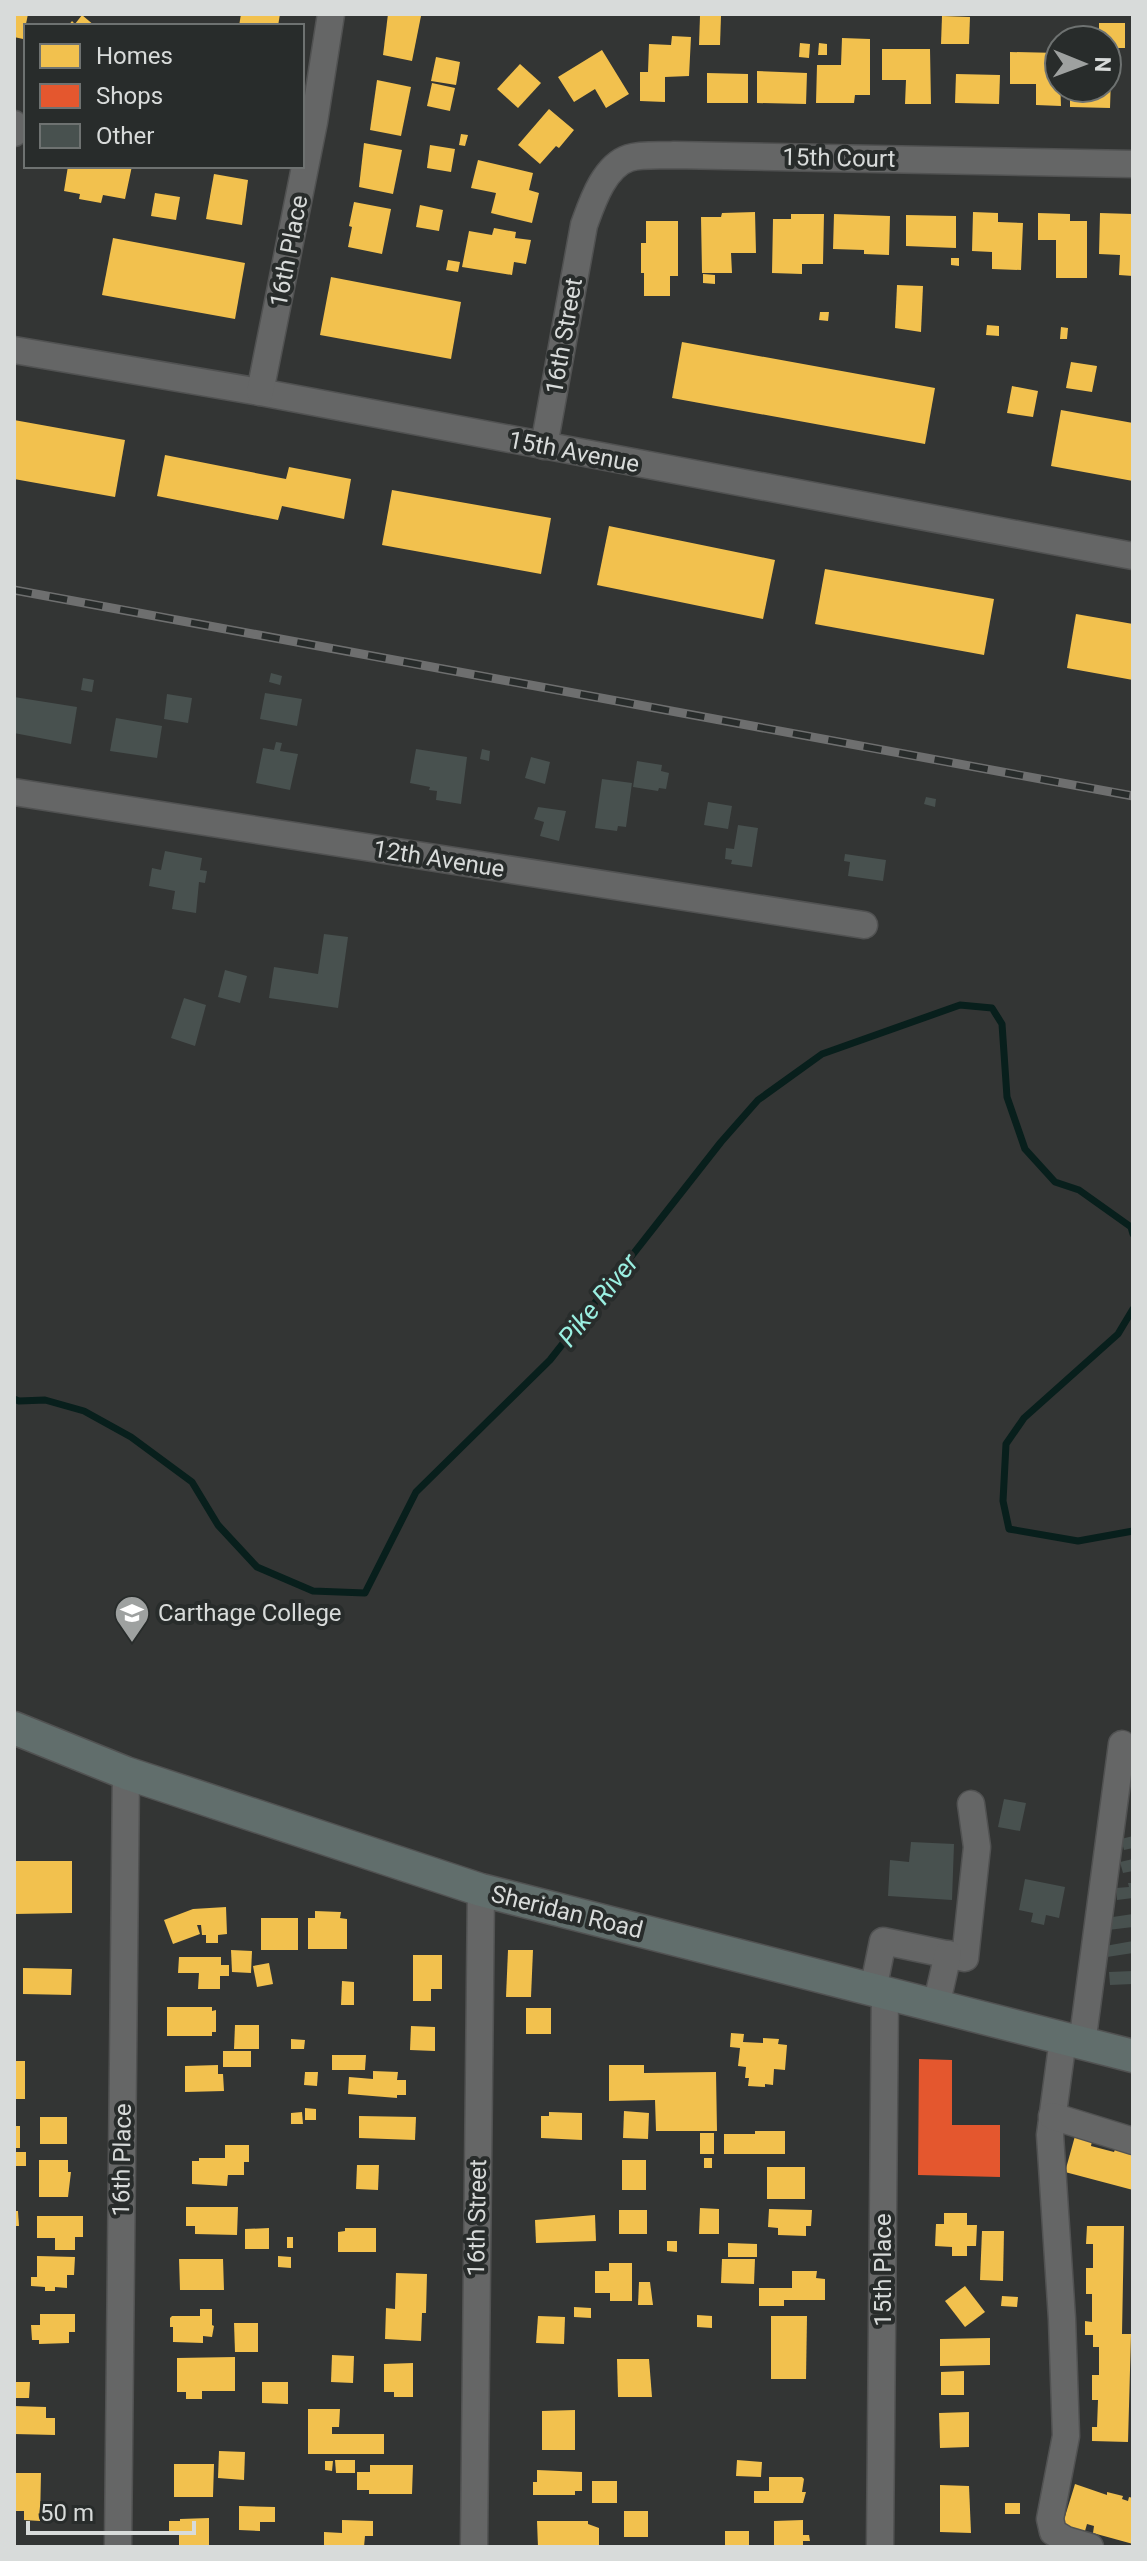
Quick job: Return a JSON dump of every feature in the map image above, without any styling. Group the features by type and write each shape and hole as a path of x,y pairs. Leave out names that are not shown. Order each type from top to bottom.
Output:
{"main road":[{"name":"Sheridan Road","path":"14,1728 126,1773 481,1890 1133,2056"}],"street":[{"name":"16th Place","path":"260,392 314,122 331,14"},
{"path":"14,124 14,133"},
{"name":"15th Court","path":"584,225 592,202 613,169 629,158 674,155 1133,164"},
{"name":"16th Street","path":"544,446 584,225"},
{"name":"15th Avenue","path":"14,350 260,392 1133,556"},
{"name":"12th Avenue","path":"14,792 864,925"},
{"path":"1090,2547 1066,2540 1053,2532 1050,2519 1066,2436 1050,2135 1072,2041 1122,1744"},
{"name":"16th Place","path":"118,2547 126,1773"},
{"path":"936,2006 948,1954 965,1958 977,1847 971,1804"},
{"name":"16th Street","path":"474,2547 481,1890"},
{"name":"15th Place","path":"880,2547 879,1992 883,1941 948,1954"},
{"path":"1052,2116 1133,2141"}],"building: Homes":[{"path":"14,14 28,14 23,39 14,37"},
{"path":"241,14 280,14 278,24 239,24"},
{"path":"388,14 421,16 412,61 383,55"},
{"path":"82,15 93,24 75,24"},
{"path":"700,16 721,16 720,45 699,45"},
{"path":"942,16 970,17 969,44 941,44"},
{"path":"1125,23 1125,48 1123,24 1099,24"},
{"path":"672,36 691,37 689,76 665,77 665,102 640,101 640,72 648,72 649,44 671,45"},
{"path":"842,38 870,39 870,95 855,95 854,103 816,103 817,65 841,65"},
{"path":"800,43 810,44 809,58 799,57"},
{"path":"819,43 827,44 827,55 818,55"},
{"path":"882,49 930,49 931,104 905,104 906,80 882,80"},
{"path":"602,50 629,94 606,108 595,89 574,102 558,77"},
{"path":"1010,52 1043,53 1043,104 1061,106 1036,105 1036,84 1010,84"},
{"path":"436,57 460,62 456,85 431,81"},
{"path":"520,64 541,83 518,108 497,89"},
{"path":"757,71 807,73 806,104 757,103"},
{"path":"707,73 748,74 748,103 707,103"},
{"path":"956,74 1000,75 999,104 955,103"},
{"path":"377,80 411,87 401,136 370,130"},
{"path":"432,83 455,88 450,111 427,106"},
{"path":"1070,104 1110,104 1110,108 1070,107"},
{"path":"549,109 574,130 540,164 518,145"},
{"path":"461,134 468,135 465,146 459,145"},
{"path":"364,143 402,150 393,194 359,187"},
{"path":"430,145 455,149 451,172 427,168"},
{"path":"478,160 533,173 529,190 539,193 532,223 491,213 496,193 471,188"},
{"path":"68,168 132,168 125,199 103,195 101,203 79,199 80,194 64,191"},
{"path":"214,174 248,180 242,225 206,219"},
{"path":"155,193 180,197 176,220 151,216"},
{"path":"354,202 391,209 382,254 348,247"},
{"path":"420,205 443,210 439,231 416,227"},
{"path":"755,212 756,253 731,253 732,273 702,273 701,217"},
{"path":"973,212 998,213 998,222 1023,223 1021,270 992,269 992,252 972,251"},
{"path":"1038,213 1070,214 1070,221 1087,221 1087,278 1056,278 1056,240 1038,240"},
{"path":"1100,213 1133,214 1133,276 1119,275 1120,255 1099,254"},
{"path":"791,214 824,214 823,264 802,264 802,274 772,273 773,219 791,219"},
{"path":"834,214 890,216 889,255 833,249"},
{"path":"906,215 956,216 956,248 906,246"},
{"path":"646,221 678,221 678,276 670,276 670,296 644,296 641,243 646,243"},
{"path":"494,228 516,232 515,238 531,240 526,264 514,262 512,275 462,267 469,231 492,235"},
{"path":"113,238 245,263 235,319 102,295"},
{"path":"951,258 959,258 959,266 951,265"},
{"path":"448,260 460,262 458,272 446,270"},
{"path":"703,274 715,275 715,284 703,283"},
{"path":"331,277 461,302 451,359 320,335"},
{"path":"897,285 923,286 921,332 895,328"},
{"path":"820,312 829,312 828,321 819,320"},
{"path":"987,325 999,326 999,336 986,335"},
{"path":"1061,327 1068,328 1067,339 1060,339"},
{"path":"682,342 935,388 925,444 672,398"},
{"path":"1071,362 1097,366 1092,392 1066,388"},
{"path":"1012,386 1038,391 1033,417 1007,413"},
{"path":"1061,410 1133,423 1133,481 1051,466"},
{"path":"14,420 125,440 115,497 14,479"},
{"path":"165,455 286,479 289,467 351,479 344,519 282,506 278,520 157,496"},
{"path":"392,490 551,518 541,574 382,545"},
{"path":"609,526 775,560 763,619 597,585"},
{"path":"825,569 994,599 984,655 815,624"},
{"path":"1076,614 1133,624 1133,680 1067,668"},
{"path":"14,1861 72,1861 72,1913 14,1914"},
{"path":"226,1907 227,1934 218,1935 218,1943 206,1943 201,1925 197,1925 200,1934 173,1944 164,1920 193,1909"},
{"path":"315,1911 341,1912 340,1918 347,1919 347,1949 308,1949 308,1918 315,1918"},
{"path":"261,1918 298,1918 298,1950 261,1950"},
{"path":"231,1950 252,1951 251,1973 232,1972"},
{"path":"508,1950 533,1950 531,1997 506,1997"},
{"path":"413,1955 442,1955 442,1989 431,1989 431,2001 413,2001"},
{"path":"179,1957 221,1957 221,1965 229,1965 229,1976 220,1976 220,1989 198,1989 199,1973 178,1973"},
{"path":"269,1963 273,1984 257,1987 253,1966"},
{"path":"23,1968 72,1969 71,1995 23,1994"},
{"path":"342,1981 354,1982 354,2005 341,2005"},
{"path":"167,2007 212,2007 212,2011 216,2010 216,2032 212,2032 212,2036 167,2036"},
{"path":"526,2008 551,2008 551,2034 526,2034"},
{"path":"235,2025 259,2025 259,2049 234,2049"},
{"path":"411,2026 435,2027 435,2051 410,2050"},
{"path":"731,2033 744,2034 743,2042 763,2043 763,2038 779,2039 778,2044 787,2045 785,2070 774,2069 773,2085 748,2086 746,2067 738,2066 740,2048 730,2047"},
{"path":"291,2039 305,2040 304,2049 291,2049"},
{"path":"223,2051 251,2051 251,2067 223,2067"},
{"path":"332,2055 366,2055 365,2070 332,2070"},
{"path":"14,2061 25,2061 25,2099 14,2099"},
{"path":"218,2065 218,2074 223,2074 224,2091 185,2092 185,2066"},
{"path":"609,2065 644,2065 644,2073 716,2072 717,2131 656,2131 655,2100 609,2101"},
{"path":"373,2071 398,2072 397,2080 406,2080 406,2095 397,2095 397,2098 348,2094 349,2077 373,2079"},
{"path":"305,2072 318,2072 317,2086 304,2085"},
{"path":"305,2108 316,2109 316,2120 305,2120"},
{"path":"624,2111 649,2113 648,2139 623,2138"},
{"path":"302,2112 303,2124 291,2124 291,2113"},
{"path":"549,2112 582,2113 582,2140 541,2138 541,2116 549,2116"},
{"path":"359,2116 416,2117 415,2140 359,2138"},
{"path":"40,2117 67,2117 67,2144 40,2144"},
{"path":"14,2126 20,2126 20,2148 14,2148"},
{"path":"755,2131 785,2131 785,2154 724,2154 724,2134 755,2134"},
{"path":"700,2133 714,2133 714,2154 700,2154"},
{"path":"1075,2136 1092,2141 1091,2146 1114,2152 1116,2147 1133,2151 1133,2190 1065,2172"},
{"path":"225,2145 249,2145 249,2162 244,2162 244,2175 228,2175 227,2186 192,2184 192,2161 225,2158"},
{"path":"14,2152 26,2152 26,2166 14,2166"},
{"path":"704,2158 712,2158 712,2168 704,2168"},
{"path":"39,2160 68,2160 68,2172 71,2172 68,2197 39,2197"},
{"path":"622,2160 646,2160 646,2190 622,2190"},
{"path":"357,2165 379,2165 378,2190 356,2189"},
{"path":"767,2167 805,2167 805,2199 767,2199"},
{"path":"186,2207 238,2207 237,2235 195,2234 195,2226 186,2226"},
{"path":"700,2208 719,2209 719,2234 699,2234"},
{"path":"769,2209 812,2210 811,2226 806,2226 806,2236 778,2235 778,2228 768,2227"},
{"path":"619,2210 647,2210 647,2234 619,2234"},
{"path":"14,2211 18,2211 19,2226 14,2226"},
{"path":"944,2213 967,2213 967,2225 977,2225 976,2246 967,2246 967,2256 952,2256 952,2247 935,2246 936,2224 944,2224"},
{"path":"595,2215 596,2241 536,2243 535,2220"},
{"path":"37,2216 83,2216 83,2237 75,2237 75,2250 55,2250 55,2238 37,2238"},
{"path":"1087,2226 1124,2226 1122,2334 1131,2334 1128,2442 1092,2441 1092,2427 1097,2427 1098,2400 1092,2400 1092,2375 1099,2375 1099,2347 1093,2347 1093,2335 1085,2335 1085,2321 1092,2322 1092,2294 1086,2294 1086,2268 1093,2268 1093,2244 1086,2244"},
{"path":"269,2228 269,2249 245,2249 245,2229"},
{"path":"345,2228 376,2228 376,2252 338,2252 338,2232 345,2231"},
{"path":"982,2231 1004,2231 1003,2281 980,2280"},
{"path":"287,2237 293,2237 293,2248 287,2248"},
{"path":"667,2241 677,2241 677,2252 667,2251"},
{"path":"728,2243 757,2244 757,2257 728,2257"},
{"path":"37,2256 75,2257 74,2275 67,2275 67,2288 55,2287 55,2291 45,2291 45,2287 31,2286 31,2277 37,2277"},
{"path":"278,2256 291,2257 291,2268 278,2267"},
{"path":"179,2259 223,2259 224,2290 180,2290"},
{"path":"722,2259 755,2259 754,2284 721,2283"},
{"path":"609,2263 632,2263 632,2301 610,2301 610,2293 595,2293 595,2271 609,2271"},
{"path":"792,2271 817,2271 816,2278 825,2279 825,2300 784,2300 784,2306 759,2306 759,2288 792,2288"},
{"path":"396,2273 427,2274 426,2313 422,2313 421,2341 385,2339 386,2308 395,2309"},
{"path":"639,2282 650,2282 653,2305 638,2305"},
{"path":"965,2286 985,2312 965,2327 945,2301"},
{"path":"1002,2296 1018,2297 1017,2307 1001,2306"},
{"path":"574,2307 591,2308 591,2318 574,2317"},
{"path":"200,2309 212,2309 212,2337 203,2336 203,2343 173,2342 170,2318 200,2316"},
{"path":"40,2314 75,2314 75,2332 69,2332 69,2343 39,2344 39,2340 32,2340 31,2325 40,2325"},
{"path":"697,2315 712,2316 712,2328 697,2327"},
{"path":"538,2316 565,2317 564,2344 536,2343"},
{"path":"771,2316 807,2316 806,2379 771,2379"},
{"path":"234,2323 258,2323 258,2352 235,2352"},
{"path":"990,2338 990,2365 940,2366 940,2339"},
{"path":"332,2355 354,2356 353,2383 331,2382"},
{"path":"235,2357 235,2391 202,2391 202,2399 186,2399 186,2392 177,2392 177,2358"},
{"path":"617,2359 649,2359 652,2397 618,2397"},
{"path":"413,2363 413,2397 394,2397 394,2392 384,2392 384,2364"},
{"path":"964,2371 964,2395 941,2395 941,2372"},
{"path":"14,2382 30,2382 29,2398 14,2398"},
{"path":"262,2382 288,2382 288,2404 262,2403"},
{"path":"14,2406 46,2407 46,2418 55,2418 55,2435 14,2434"},
{"path":"308,2409 340,2409 339,2427 332,2427 332,2434 384,2434 384,2454 308,2454"},
{"path":"575,2410 575,2450 542,2450 542,2411"},
{"path":"969,2412 969,2447 940,2448 939,2413"},
{"path":"219,2451 245,2452 244,2480 218,2478"},
{"path":"335,2460 355,2460 355,2473 336,2473"},
{"path":"737,2460 762,2462 761,2477 736,2476"},
{"path":"325,2461 333,2461 332,2471 325,2470"},
{"path":"174,2464 214,2464 213,2497 174,2497"},
{"path":"370,2465 413,2465 412,2494 369,2494 369,2490 357,2490 357,2472 370,2472"},
{"path":"537,2470 582,2472 582,2491 575,2491 575,2495 533,2495"},
{"path":"14,2473 41,2473 40,2521 24,2520 24,2511 14,2511"},
{"path":"769,2477 802,2477 802,2492 806,2492 803,2503 754,2503 754,2491 769,2491"},
{"path":"592,2481 617,2481 617,2503 592,2503"},
{"path":"1075,2484 1107,2495 1107,2492 1123,2496 1122,2499 1128,2501 1129,2497 1133,2498 1133,2544 1093,2533 1094,2526 1087,2524 1085,2531 1065,2526 1063,2523"},
{"path":"940,2485 969,2486 971,2533 940,2532"},
{"path":"1005,2503 1020,2503 1020,2514 1005,2514"},
{"path":"239,2506 275,2507 275,2522 260,2522 260,2531 239,2530"},
{"path":"624,2511 648,2511 648,2537 624,2537"},
{"path":"209,2518 209,2547 179,2547 179,2535 169,2531 169,2521"},
{"path":"342,2520 373,2521 373,2536 365,2536 364,2547 324,2547 324,2532 342,2533"},
{"path":"803,2520 803,2535 809,2535 810,2541 803,2541 803,2547 774,2547 774,2521"},
{"path":"537,2521 588,2521 588,2524 599,2528 599,2547 538,2547"},
{"path":"725,2531 749,2531 749,2547 725,2547"}],"building: Shops":[{"path":"919,2059 952,2060 952,2125 1000,2125 1000,2177 918,2175"}],"building: Other":[{"path":"271,673 282,676 280,685 269,682"},
{"path":"83,678 94,680 92,692 81,690"},
{"path":"265,693 302,699 297,726 260,719"},
{"path":"167,694 192,698 188,723 164,719"},
{"path":"14,697 77,707 71,744 14,733"},
{"path":"116,718 162,726 157,758 110,751"},
{"path":"276,742 282,743 280,751 298,754 290,790 256,783 263,748 274,750"},
{"path":"416,749 467,757 461,804 436,800 437,791 410,783"},
{"path":"482,749 490,751 489,761 480,759"},
{"path":"531,757 550,762 545,784 525,778"},
{"path":"637,761 662,765 661,771 669,773 666,789 659,788 658,791 633,787"},
{"path":"602,779 632,783 626,827 618,826 617,831 595,828"},
{"path":"926,797 936,799 935,807 924,804"},
{"path":"708,802 732,806 728,829 704,825"},
{"path":"538,807 566,811 559,841 540,836 544,822 534,819"},
{"path":"738,825 758,828 752,867 731,864 732,860 725,859 726,848 734,849"},
{"path":"165,851 202,858 200,870 207,871 205,883 199,882 196,913 172,909 175,891 149,886 152,868 161,870"},
{"path":"845,854 886,860 883,881 848,876 850,862 844,861"},
{"path":"324,934 348,937 338,1008 269,998 274,967 318,974"},
{"path":"225,970 247,976 240,1003 218,997"},
{"path":"184,998 206,1005 195,1046 171,1038"},
{"path":"1004,1799 1026,1803 1020,1831 998,1827"},
{"path":"1133,1836 1133,1848 1124,1850 1121,1839"},
{"path":"911,1842 954,1844 952,1900 888,1896 890,1860 909,1862"},
{"path":"1133,1859 1133,1871 1123,1873 1120,1862"},
{"path":"1025,1879 1065,1887 1059,1918 1046,1915 1044,1925 1031,1922 1033,1913 1019,1910"},
{"path":"1128,1883 1133,1883 1133,1898 1117,1900 1116,1888 1129,1887"},
{"path":"1133,1914 1133,1927 1108,1930 1106,1918"},
{"path":"1133,1941 1133,1953 1107,1957 1105,1946"},
{"path":"1133,1971 1133,1984 1110,1985 1109,1972"}],"waterway":[{"name":"Pike River","path":"14,1399 45,1400 84,1411 131,1437 192,1482 218,1525 257,1567 313,1591 365,1593 416,1492 550,1360 721,1142 758,1100 822,1054 960,1005 992,1008 1002,1024 1007,1097 1025,1149 1055,1182 1079,1190 1131,1227 1133,1234"},
{"name":"Pike River","path":"1133,1309 1118,1334 1024,1418 1006,1444 1003,1501 1009,1529 1078,1541 1133,1531"}],"railway":[{"path":"14,590 1133,796"}],"place":[{"name":"Carthage College","path":"132,1644"}]}
